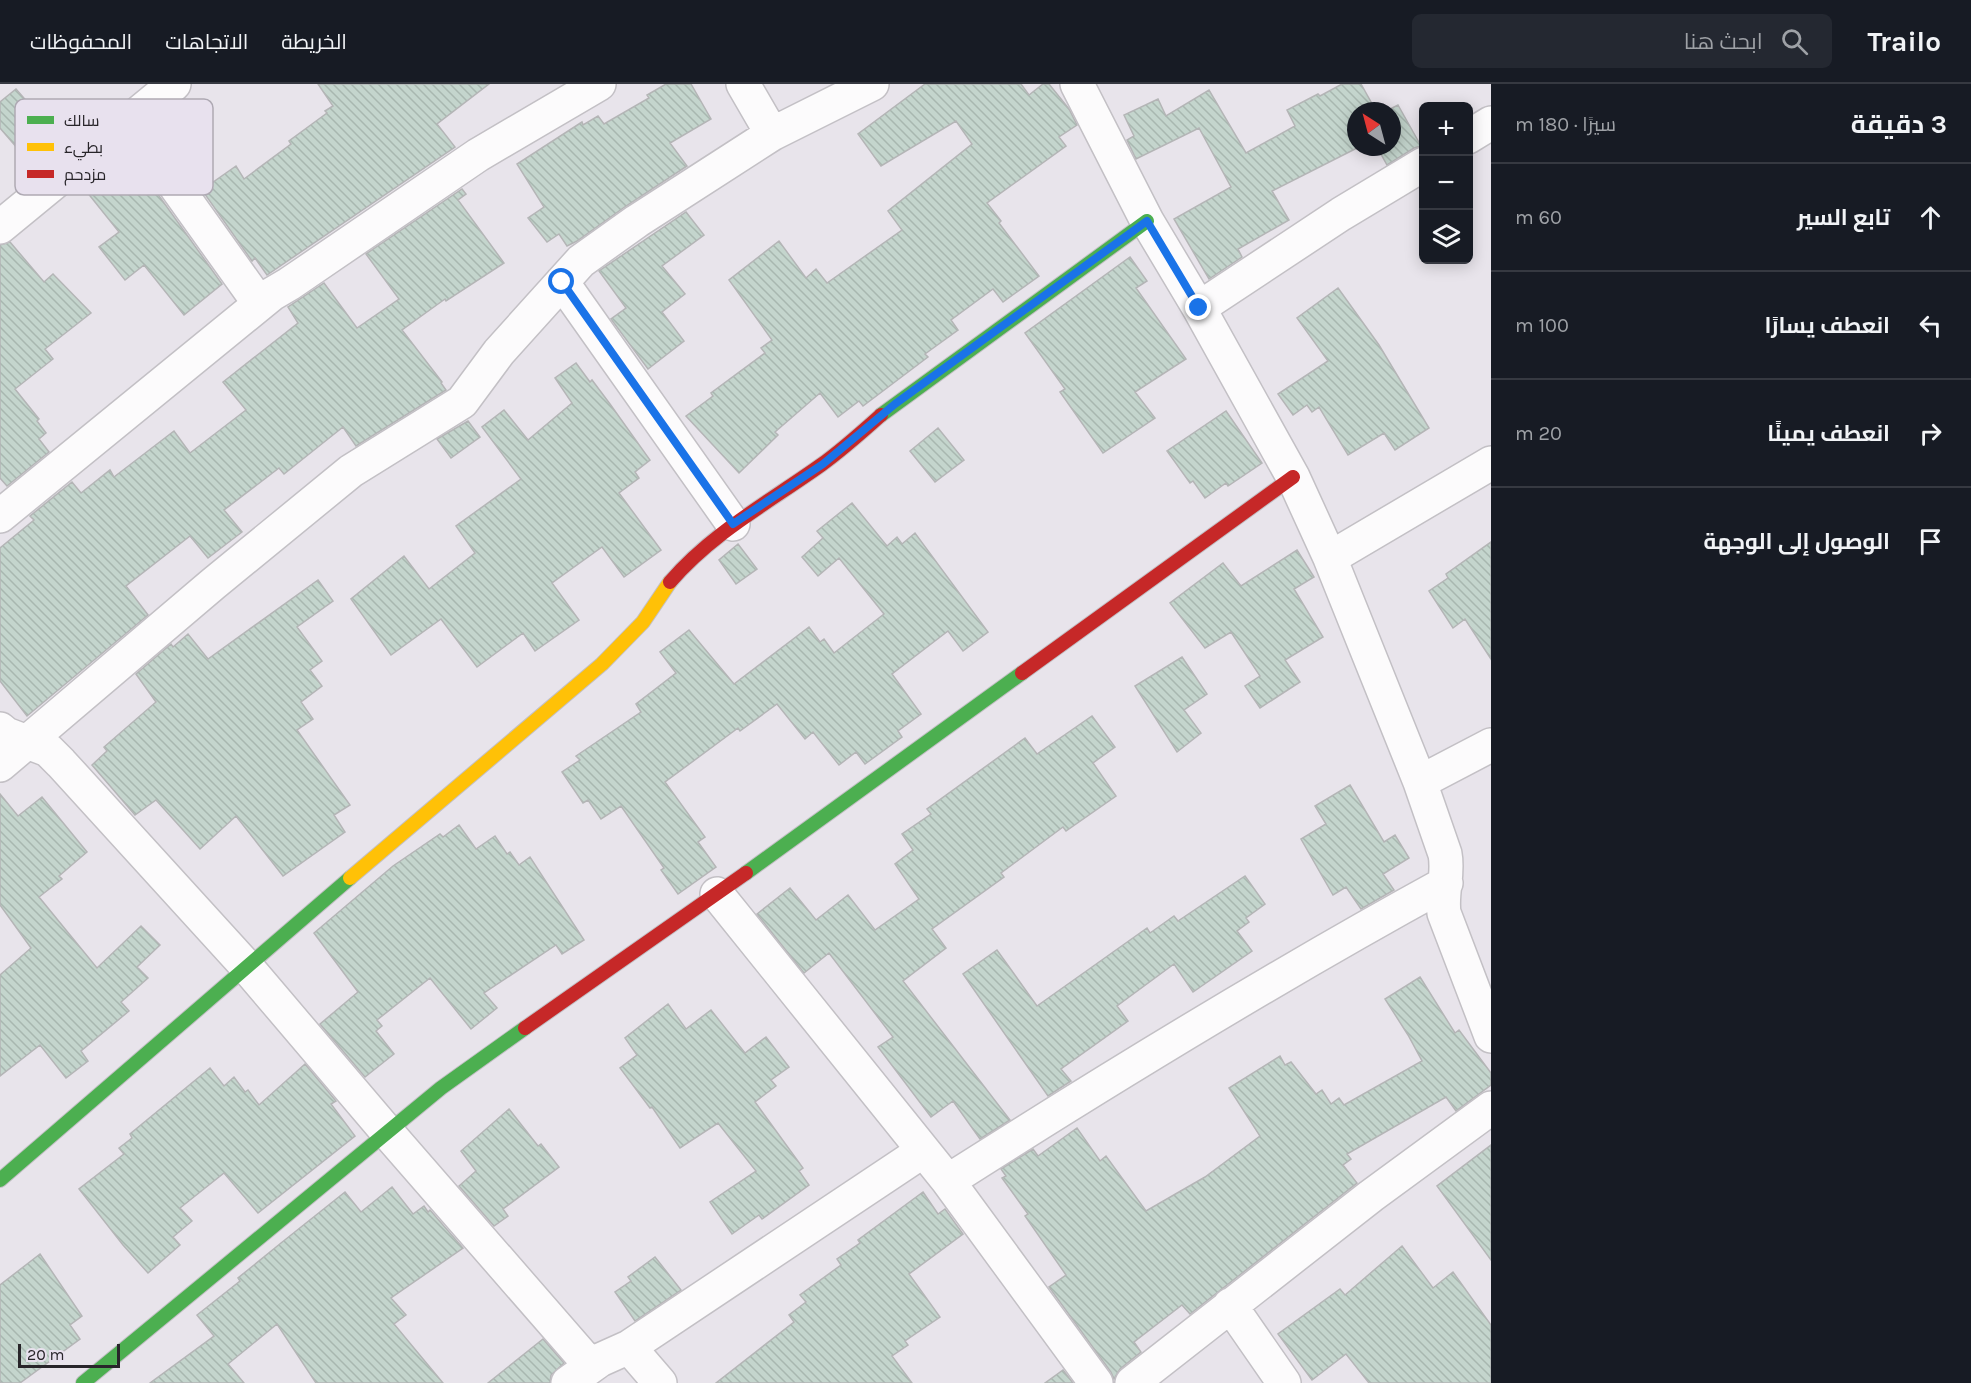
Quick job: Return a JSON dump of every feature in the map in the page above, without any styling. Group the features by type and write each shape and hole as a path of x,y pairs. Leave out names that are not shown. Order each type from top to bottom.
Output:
{"street":[{"path":"156,99 174,84"},
{"path":"0,516 259,303 478,155 599,84"},
{"path":"743,84 772,134"},
{"path":"0,765 14,735 195,599 351,471 462,402 499,352 580,261 627,227 772,134 872,84"},
{"path":"1077,84 1147,221 1199,308 1293,477 1330,558 1420,782 1445,854 1447,864 1444,913 1491,1036"},
{"path":"1473,134 1491,123"},
{"path":"1199,308 1341,214 1419,167"},
{"path":"0,226 38,195"},
{"path":"182,195 259,303"},
{"path":"0,1180 246,966 602,664 643,622 665,588 687,562 733,524 823,464 895,404 1147,221"},
{"path":"562,282 733,524"},
{"path":"1330,558 1491,463"},
{"path":"83,1383 269,1227 441,1088 717,894 1293,477"},
{"path":"14,735 48,750 246,966 388,1133 579,1374 609,1355 629,1347 923,1151"},
{"path":"1420,782 1491,745"},
{"path":"948,1181 1265,985 1446,883"},
{"path":"717,894 948,1181 1096,1383"},
{"path":"1132,1383 1371,1196 1491,1108"},
{"path":"1230,1305 1284,1383"},
{"path":"629,1347 660,1383"}],"building":[{"path":"318,84 489,84 437,124 455,147 267,275 255,258 252,261 206,195 213,195 213,182 236,166 244,179 291,144 289,141 333,106"},
{"path":"666,84 691,84 711,119 670,143 687,166 577,241 567,246 559,234 547,242 528,218 544,207 517,164 582,122 583,125 598,116 604,124 649,98 647,95"},
{"path":"925,84 1021,84 1029,95 1043,84 1049,84 1069,109 1077,125 1059,137 1066,146 987,203 1001,221 999,223 1039,276 1003,302 993,289 951,320 958,330 925,354 928,357 863,406 859,401 838,417 820,393 775,432 778,435 739,473 686,416 713,396 711,393 765,353 761,348 772,340 729,280 779,241 806,278 816,269 827,283 902,230 888,211 972,144 956,121 881,166 858,134"},
{"path":"1342,84 1361,84 1371,102 1347,102 1347,153 1272,191 1289,220 1238,249 1242,257 1209,279 1174,219 1231,187 1199,128 1136,159 1127,140 1134,136 1124,115 1158,99 1166,116 1209,90 1246,153 1295,126 1287,110 1318,94 1320,96"},
{"path":"16,89 25,99 15,99 15,146 0,128 0,102"},
{"path":"1401,110 1419,142 1419,147 1387,165 1382,156 1401,156"},
{"path":"462,189 466,194 458,200 504,263 446,301 445,299 402,330 446,390 356,446 343,427 284,474 279,468 224,510 242,532 208,558 190,536 126,586 148,615 27,716 0,681 0,548 34,520 30,516 72,482 81,493 110,470 114,477 174,431 190,453 246,410 223,382 298,323 288,307 324,283 357,328 399,299 366,254"},
{"path":"89,195 158,195 222,284 184,315 144,265 125,280 99,247 119,232"},
{"path":"686,212 704,235 662,266 685,294 662,312 684,341 648,369 611,319 626,308 599,271"},
{"path":"10,242 44,282 53,274 91,313 45,349 53,359 15,389 39,419 37,421 46,433 39,439 49,452 7,486 0,478 0,245"},
{"path":"1130,257 1147,281 1136,288 1186,359 1135,392 1155,418 1103,453 1060,392 1065,389 1025,333"},
{"path":"1338,288 1379,345 1429,428 1395,450 1384,433 1348,455 1319,407 1312,412 1307,405 1293,415 1278,394 1328,361 1297,318"},
{"path":"576,363 590,382 592,380 650,460 635,472 639,478 619,493 661,550 624,577 602,547 552,583 579,620 535,651 523,633 477,667 441,619 391,655 351,599 404,556 429,589 475,553 456,526 521,479 482,427 504,410 528,440 572,403 555,378"},
{"path":"1226,411 1262,463 1228,486 1226,483 1205,498 1193,481 1190,483 1167,451"},
{"path":"468,421 480,437 451,458 437,439"},
{"path":"938,428 964,460 935,482 910,451"},
{"path":"852,503 887,546 897,537 902,544 915,533 988,632 963,651 948,631 892,674 921,714 898,731 902,737 865,764 856,752 839,765 813,732 805,739 777,704 740,731 738,728 665,782 705,837 698,842 716,867 678,894 661,870 664,868 621,806 601,819 588,800 583,803 562,772 580,760 576,756 641,712 636,704 676,673 660,652 689,630 734,684 809,627 820,642 824,639 834,653 884,614 839,558 818,576 802,557 823,538 817,531"},
{"path":"1491,542 1491,659 1465,619 1453,628 1429,591 1448,578 1446,574"},
{"path":"738,544 757,569 736,584 719,560"},
{"path":"1297,550 1314,577 1294,589 1323,637 1285,660 1300,682 1260,708 1245,686 1260,676 1231,632 1205,648 1170,603 1223,563 1241,586"},
{"path":"318,580 333,601 297,627 322,661 310,670 322,686 301,702 313,719 297,730 350,805 334,815 345,832 283,876 236,816 200,849 156,800 135,815 92,765 107,751 104,747 156,702 136,674 171,644 173,647 188,634 208,659"},
{"path":"1182,657 1207,694 1184,710 1201,733 1177,752 1135,686"},
{"path":"1092,716 1115,747 1093,763 1116,796 1066,831 1063,827 1001,873 1004,877 932,929 946,948 903,981 1010,1120 980,1139 953,1101 931,1117 878,1047 893,1037 829,953 804,973 757,914 790,888 816,920 848,895 875,930 919,899 895,864 913,850 902,834 931,814 927,809 1025,738 1037,754"},
{"path":"1350,785 1384,842 1395,835 1409,858 1383,874 1394,890 1361,909 1346,887 1333,895 1301,839 1326,824 1315,806"},
{"path":"0,794 18,816 42,797 87,852 59,876 62,879 39,897 97,968 141,926 160,945 137,967 148,978 121,1002 129,1011 81,1051 88,1061 66,1078 40,1045 0,1076 0,975 31,948 0,905"},
{"path":"459,825 476,849 495,836 507,854 510,852 519,865 530,857 584,940 562,954 556,945 484,993 497,1008 471,1029 430,978 377,1020 382,1026 376,1031 394,1054 365,1077 320,1024 358,992 314,933 393,866 440,834 443,837"},
{"path":"1245,876 1265,904 1246,918 1249,922 1237,931 1252,951 1193,992 1174,964 1117,1006 1128,1021 1061,1069 1071,1081 1048,1096 963,974 997,950 1037,1006 1147,928 1150,933 1174,916 1178,921"},
{"path":"1420,977 1455,1033 1459,1030 1491,1073 1491,1085 1456,1111 1446,1097 1347,1154 1351,1159 1343,1165 1357,1183 1190,1314 1182,1305 1134,1342 1141,1352 1120,1369 1114,1379 1049,1287 1066,1275 1025,1216 1028,1214 1002,1178 1006,1176 1001,1169 1033,1149 1038,1156 1077,1128 1100,1161 1106,1156 1146,1211 1205,1177 1260,1136 1229,1088 1280,1056 1285,1065 1291,1062 1316,1094 1322,1090 1331,1104 1339,1098 1344,1105 1422,1061 1385,999"},
{"path":"668,1004 686,1029 711,1010 745,1053 766,1037 789,1067 771,1080 776,1086 755,1102 803,1168 799,1171 809,1185 762,1219 759,1215 732,1234 710,1202 756,1171 718,1123 680,1148 652,1107 650,1108 620,1068 637,1055 625,1038"},
{"path":"305,1064 336,1101 331,1104 355,1136 258,1213 224,1173 180,1208 192,1221 173,1237 180,1245 148,1273 79,1189 124,1154 119,1148 132,1138 130,1134 210,1068 224,1086 234,1077 259,1105"},
{"path":"509,1109 538,1146 541,1144 559,1167 503,1209 508,1216 494,1226 459,1186 476,1171 461,1151"},
{"path":"1491,1145 1491,1260 1437,1186"},
{"path":"392,1187 413,1214 424,1206 428,1212 430,1210 463,1248 391,1298 406,1315 394,1324 443,1383 316,1383 277,1324 228,1364 244,1383 150,1383 214,1336 197,1315 240,1281 238,1278 281,1243 345,1192 361,1212"},
{"path":"923,1192 938,1214 945,1209 963,1234 909,1274 940,1317 905,1341 908,1345 892,1356 912,1383 716,1383 794,1322 789,1315 806,1302 800,1295 841,1265 837,1259 860,1243 858,1240"},
{"path":"1402,1246 1433,1288 1453,1272 1491,1325 1491,1383 1369,1383 1346,1354 1312,1380 1278,1334 1340,1289 1345,1295"},
{"path":"40,1254 82,1316 70,1325 80,1339 20,1383 0,1383 0,1285"},
{"path":"655,1257 681,1290 635,1321 615,1292 631,1281 628,1277"},
{"path":"543,1339 564,1363 551,1375 550,1383 488,1383"},
{"path":"1063,1370 1073,1383 1045,1383"}],"traffic: fast":[{"path":"881,415 1147,221"},
{"path":"746,873 1022,673"},
{"path":"0,1180 350,878"},
{"path":"83,1383 441,1088 525,1028"}],"traffic: slow":[{"path":"350,878 602,664 643,622 670,582"}],"traffic: jam":[{"path":"670,582 704,548 829,459 881,415"},
{"path":"1022,673 1293,477"},
{"path":"525,1028 746,873"}],"route":[{"path":"562,282 733,524 823,464 895,404 1147,221 1199,308"}]}
